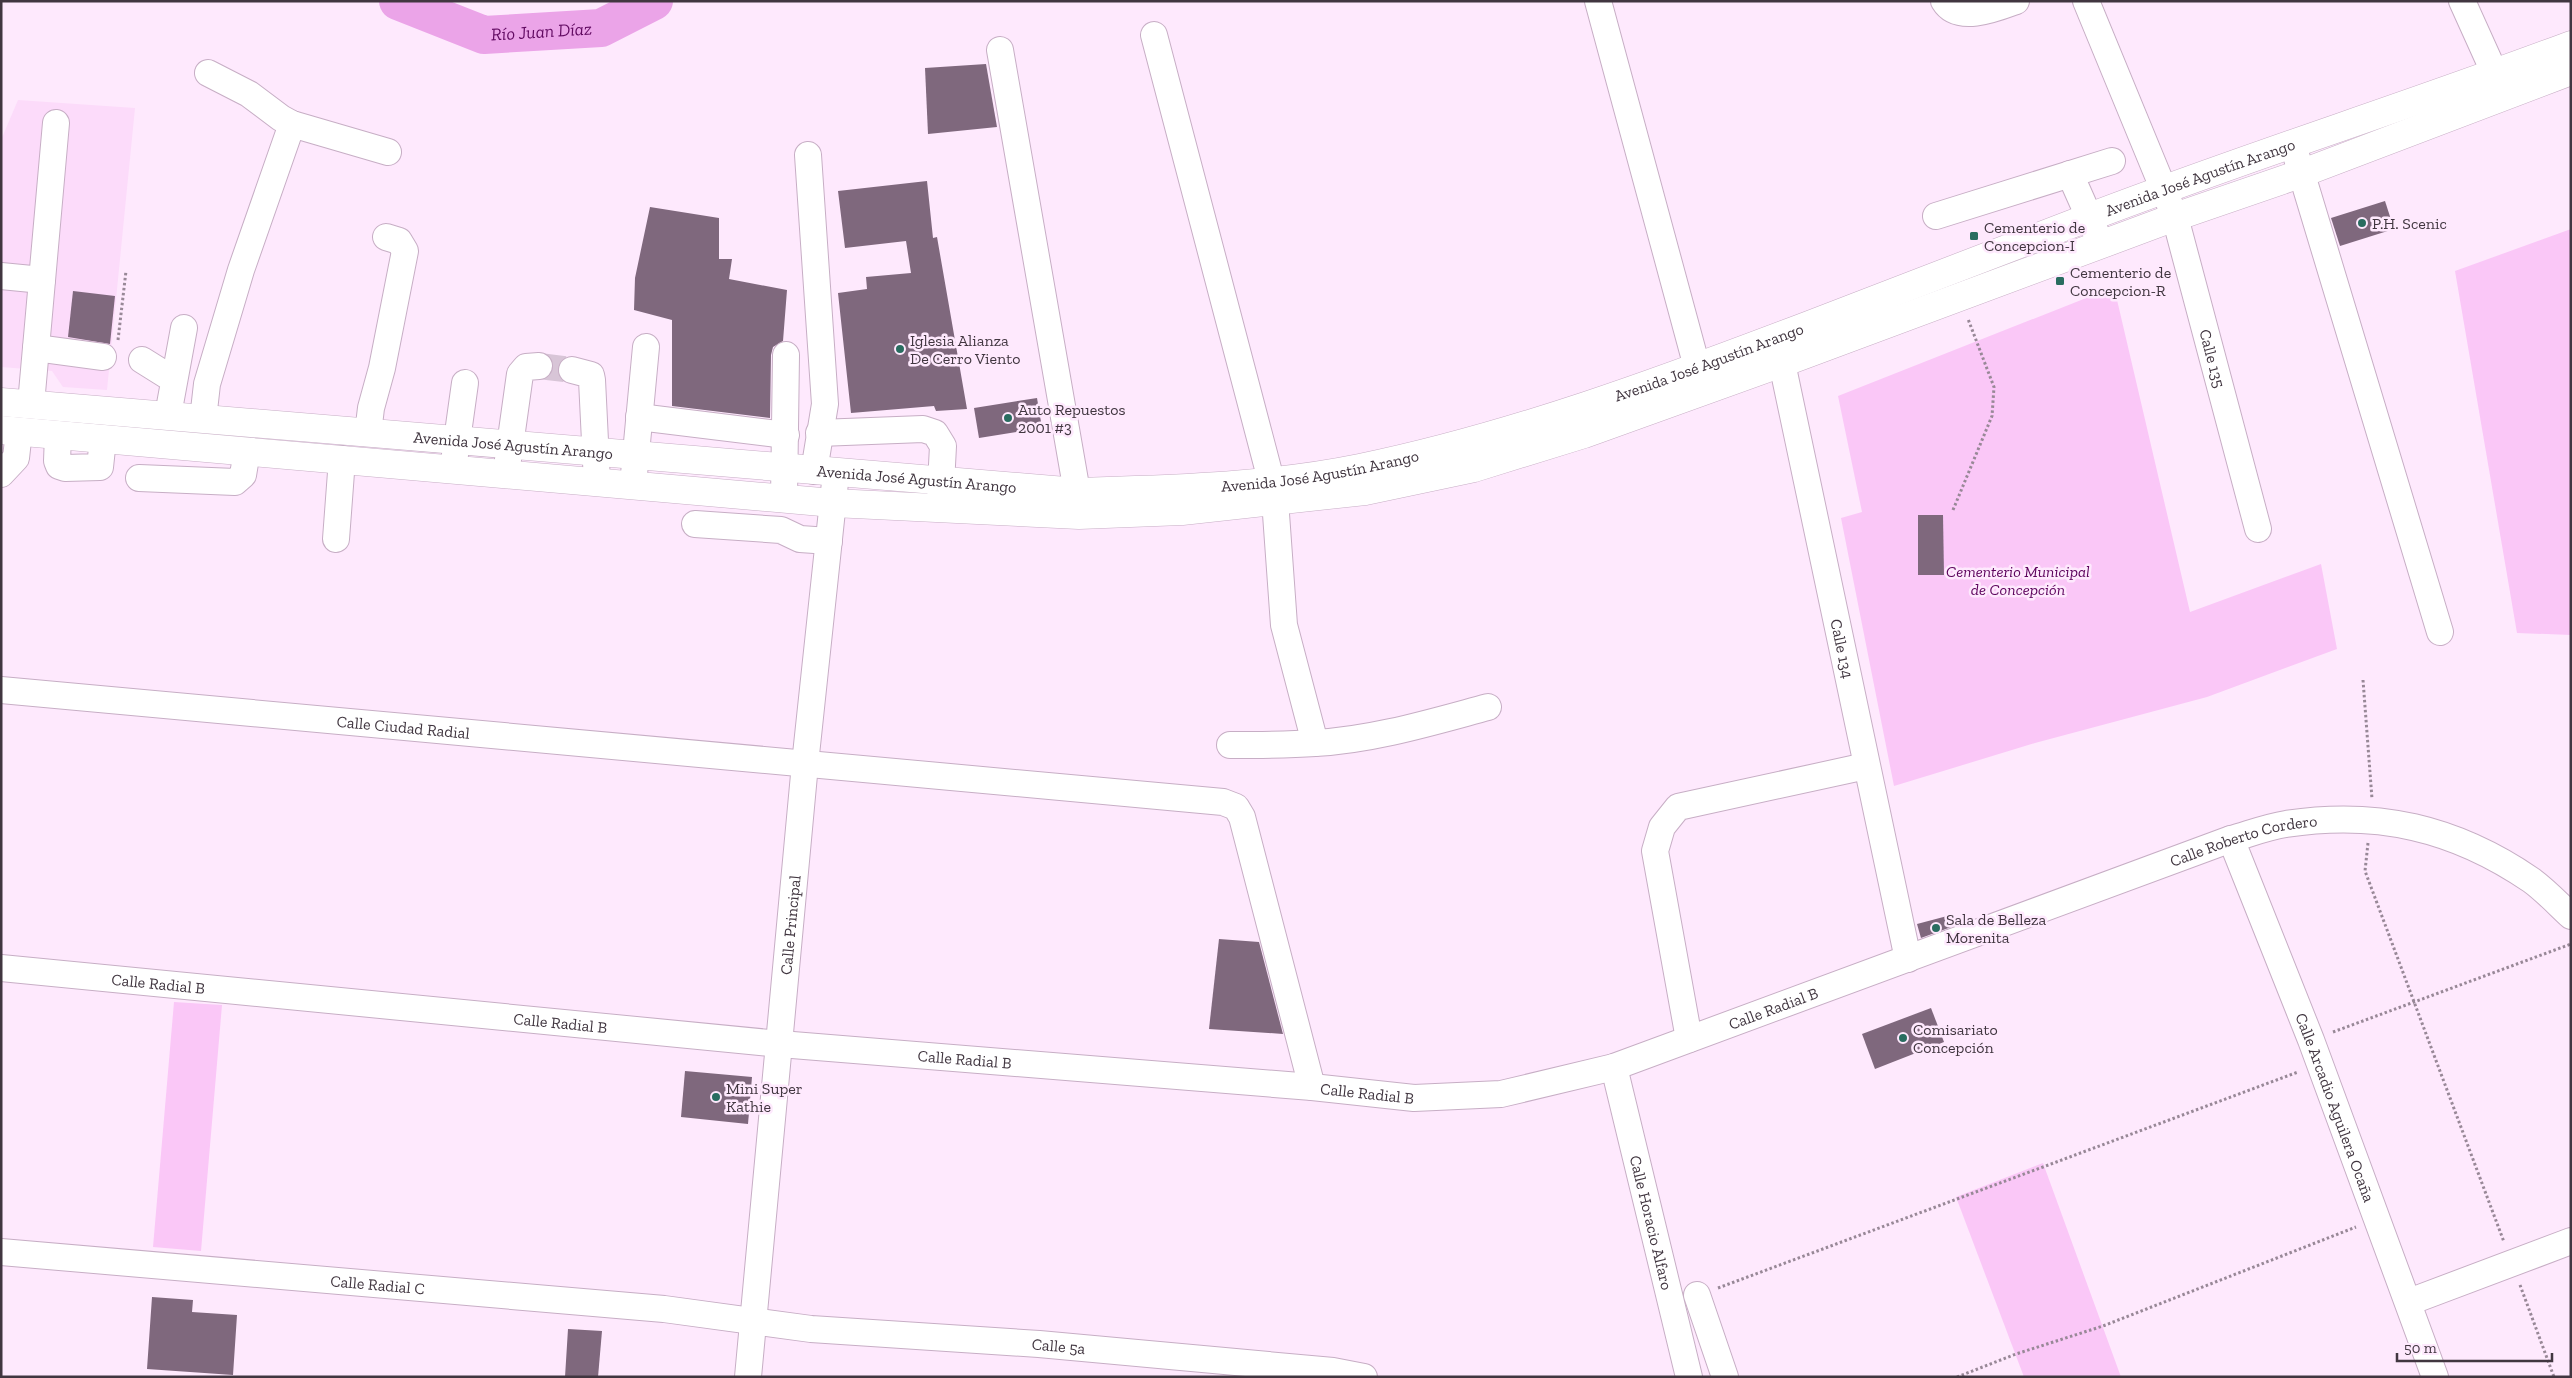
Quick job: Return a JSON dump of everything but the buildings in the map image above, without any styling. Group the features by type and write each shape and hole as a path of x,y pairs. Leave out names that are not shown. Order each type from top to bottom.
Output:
{"main road":[{"name":"Avenida José Agustín Arango","path":"10,430 784,499 940,508 1078,504 1182,489 1365,491 1474,468 1584,434 1782,363 2175,217 2300,174 2500,84 2571,45"},
{"name":"Avenida José Agustín Arango","path":"1273,490 1469,443 1574,410 1780,336 2162,189 2293,145 2500,84 2571,71"},
{"name":"Avenida José Agustín Arango","path":"1,402 942,481 1078,504"}],"street":[{"path":"1598,1 1697,367"},
{"path":"1944,1 1947,6 1966,13 1990,11 2016,1"},
{"name":"Calle 135","path":"2086,1 2175,217 2258,529"},
{"path":"2462,1 2500,84"},
{"path":"1154,36 1273,490 1284,625 1315,743"},
{"path":"1000,50 1078,504"},
{"path":"208,73 249,94 292,124 388,152"},
{"path":"31,404 56,123"},
{"path":"203,419 206,384 235,288 292,124"},
{"path":"2293,145 2300,174 2440,632"},
{"name":"Calle Principal","path":"748,1377 780,1044 804,764 833,503 825,472 819,432 825,404 808,155"},
{"path":"1936,216 2112,161"},
{"path":"2070,174 2101,244"},
{"path":"368,433 364,388 405,251 399,241 386,237"},
{"path":"1,276 42,280"},
{"path":"168,416 184,328"},
{"name":"Calle 134","path":"1780,336 1782,363 1908,959"},
{"path":"633,485 646,347"},
{"path":"36,348 103,357"},
{"path":"784,499 786,469 786,355"},
{"path":"142,360 166,375 174,376"},
{"path":"506,474 520,374 526,367 539,366"},
{"path":"572,370 586,373 591,376 592,380 597,482"},
{"path":"452,469 465,383"},
{"path":"639,417 786,435"},
{"path":"1,474 16,458 10,430"},
{"path":"819,432 929,430 935,433 943,446 940,508"},
{"path":"139,478 229,483 240,479 243,475 247,451"},
{"path":"336,539 342,459"},
{"path":"741,527 746,465"},
{"path":"695,524 781,530 800,539 829,541"},
{"name":"Calle Ciudad Radial","path":"1,690 1224,802 1236,807 1242,817 1312,1087"},
{"path":"1230,745 1315,743 1408,727 1488,707"},
{"path":"1689,1039 1655,851 1662,827 1678,807 1866,766"},
{"name":"Calle Roberto Cordero","path":"1908,959 2231,838 2285,824 2346,818 2400,823 2464,842 2532,881 2571,916"},
{"name":"Calle Arcadio Aguilera Ocaña","path":"2231,838 2316,1052 2435,1377"},
{"name":"Calle Radial B","path":"1,968 780,1044 1312,1087 1414,1098 1501,1094 1614,1067 1908,959"},
{"name":"Calle Horacio Alfaro","path":"1614,1067 1690,1377"},
{"path":"2409,1302 2571,1241"},
{"name":"Calle Radial C","path":"1,1252 664,1308 754,1320"},
{"path":"1698,1295 1725,1377"},
{"name":"Calle 5a","path":"754,1320 811,1329 1039,1344 1334,1371 1364,1377"},
{"path":"1678,1328 1705,1320"}],"path":[{"path":"1953,510 1992,416 1994,387 1978,340 1959,298"},
{"path":"1698,1295 2316,1052 2414,1002 2571,944"},
{"path":"2414,1002 2554,1377"},
{"path":"1957,1377 2016,1354 2103,1326 2378,1218"}],"shaded area":[{"path":"18,100 135,108 107,390 63,387 52,371 1,367 1,140"}],"green space":[{"path":"2571,229 2571,635 2517,633 2455,271"},
{"name":"Cementerio Municipal de Concepción","path":"2114,287 2190,612 2321,564 2337,649 2207,697 2035,743 1894,786 1841,518 1862,512 1838,396"},
{"path":"174,1002 222,1005 201,1251 153,1247"},
{"path":"2043,1163 2121,1377 2024,1377 1956,1197"}],"waterway":[{"name":"Río Juan Díaz","path":"398,1 484,35 601,28 654,1"}],"tunnel":[{"path":"539,366 572,370"}],"place":[{"name":"P.H. Scenic","path":"2362,223"},
{"name":"Cementerio de Concepcion-I","path":"1974,236"},
{"name":"Cementerio de Concepcion-R","path":"2060,281"},
{"name":"Iglesia Alianza De Cerro Viento","path":"900,349"},
{"name":"Auto Repuestos 2001 #3","path":"1008,418"},
{"name":"Sala de Belleza Morenita","path":"1936,928"},
{"name":"Comisariato Concepción","path":"1903,1038"},
{"name":"Mini Super Kathie","path":"716,1097"}]}
